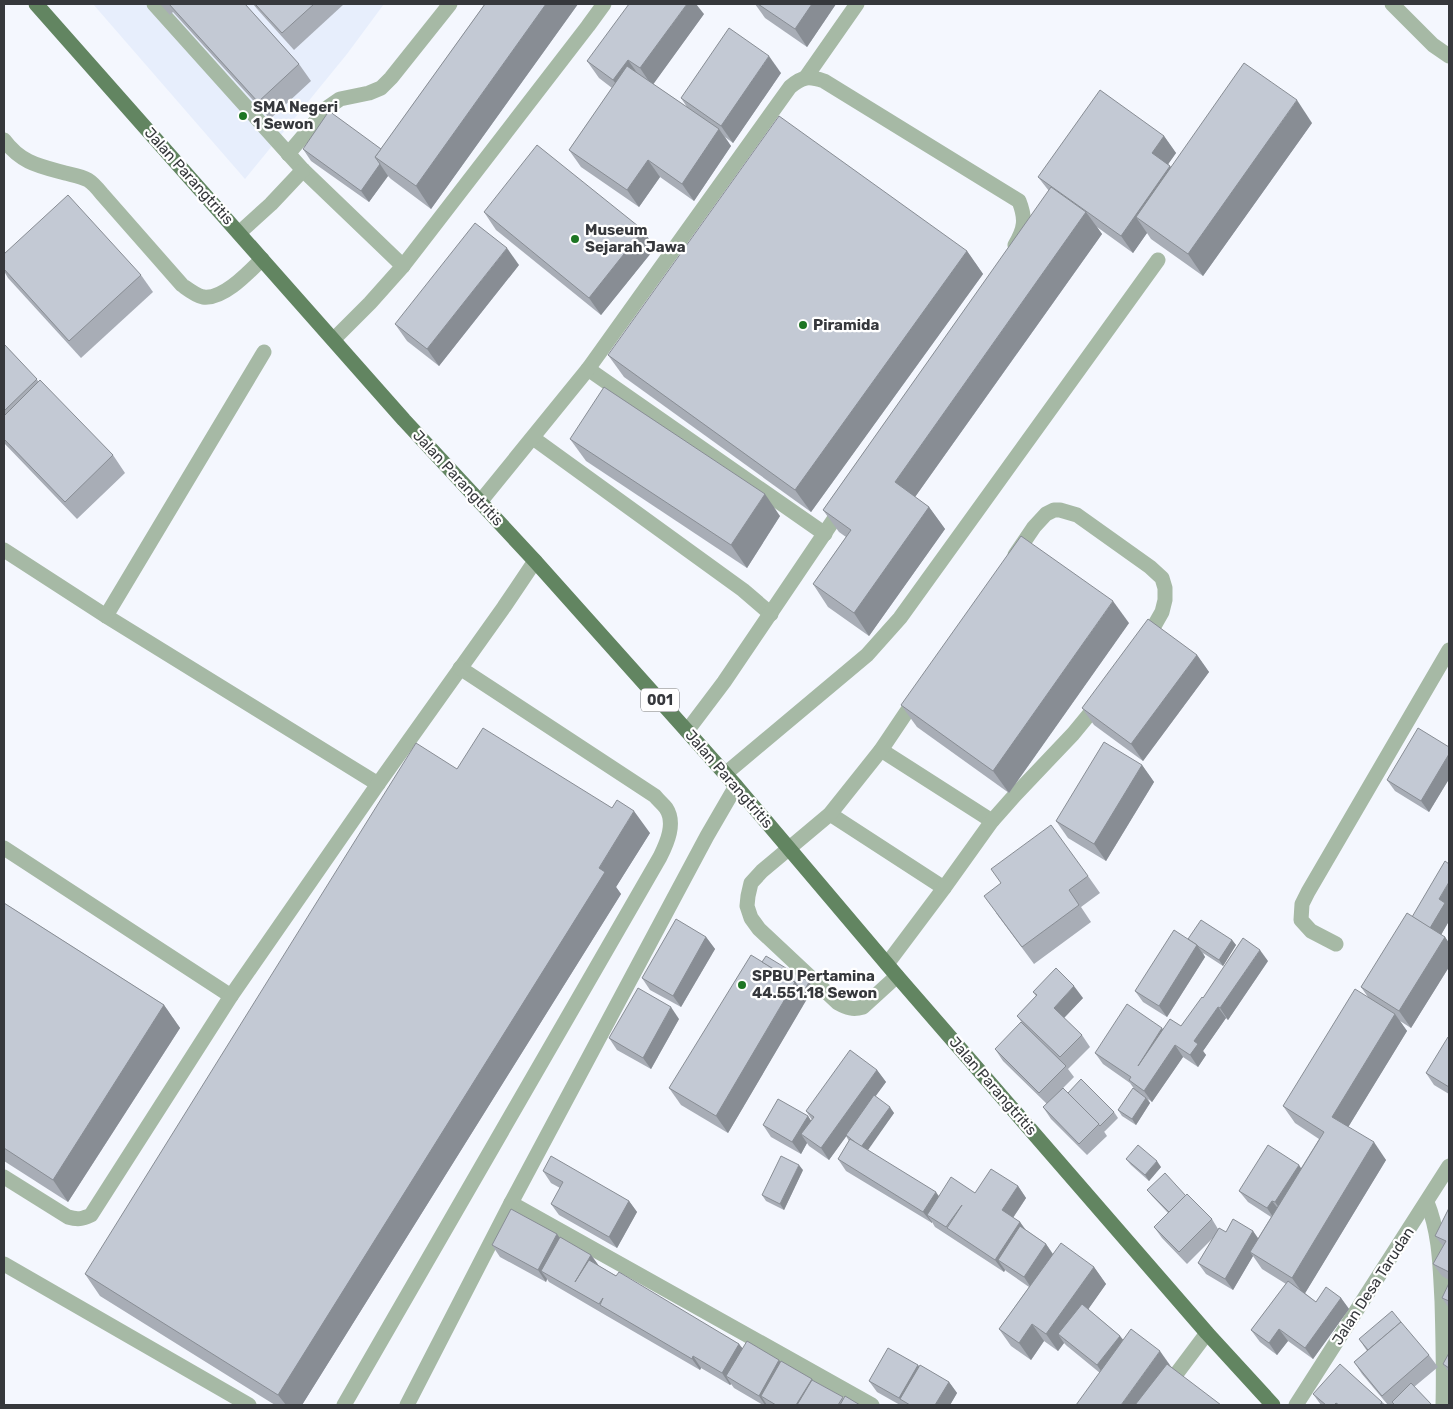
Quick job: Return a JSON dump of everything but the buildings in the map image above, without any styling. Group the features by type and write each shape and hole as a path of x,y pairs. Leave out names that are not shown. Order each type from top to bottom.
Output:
{"main road":[{"name":"Jalan Parangtritis","path":"36,4 404,420 535,561 688,731 897,976 1207,1332 1273,1405"}],"street":[{"path":"154,4 288,154 404,266"},
{"path":"288,154 333,102 381,88 450,4"},
{"path":"334,339 404,266 604,4"},
{"path":"806,77 857,4"},
{"path":"1392,4 1433,45 1449,56"},
{"path":"480,502 588,369 790,87 797,81 806,77 824,81 1019,201 1024,214 1024,226 1017,242 1006,259"},
{"path":"4,140 20,158 36,166 81,176 89,180 182,285 192,293 209,297 218,295 239,280 262,259"},
{"path":"239,233 304,170"},
{"path":"725,774 867,655 900,618 1158,260"},
{"path":"106,616 264,352"},
{"path":"588,369 825,534"},
{"path":"533,438 743,590 771,614"},
{"path":"688,731 771,614 853,492"},
{"path":"1007,567 1034,527 1046,514 1054,510 1060,510 1077,515 1150,567 1162,578 1165,588 1165,600 1162,612 1135,656"},
{"path":"4,550 106,616 378,784"},
{"path":"4,1177 68,1217 78,1220 91,1215 231,996 535,561"},
{"path":"1336,944 1311,930 1301,920 1302,904 1449,650"},
{"path":"344,1405 656,866 668,840 670,824 667,809 655,796 460,668"},
{"path":"897,976 863,1007 856,1009 847,1008 838,1003 759,929 750,918 747,906 751,883 762,871 830,814 881,750 925,686"},
{"path":"887,964 992,821 1073,734 1108,692"},
{"path":"881,750 992,821"},
{"path":"407,1405 511,1203 702,845 736,786"},
{"path":"830,814 944,888"},
{"path":"4,848 231,996"},
{"name":"Jalan Desa Tarudan","path":"1296,1405 1449,1166"},
{"path":"1427,1202 1433,1216 1438,1240 1444,1352 1444,1405"},
{"path":"511,1203 872,1405"},
{"path":"4,1264 249,1405"},
{"path":"1153,1405 1207,1332"}],"shaded area":[{"name":"SMA Negeri 1 Sewon","path":"93,4 384,4 347,54 245,179"}],"place":[{"name":"SMA Negeri 1 Sewon","path":"243,116"},
{"name":"Museum Sejarah Jawa","path":"575,239"},
{"name":"Piramida","path":"803,325"},
{"name":"SPBU Pertamina 44.551.18 Sewon","path":"742,985"}]}
